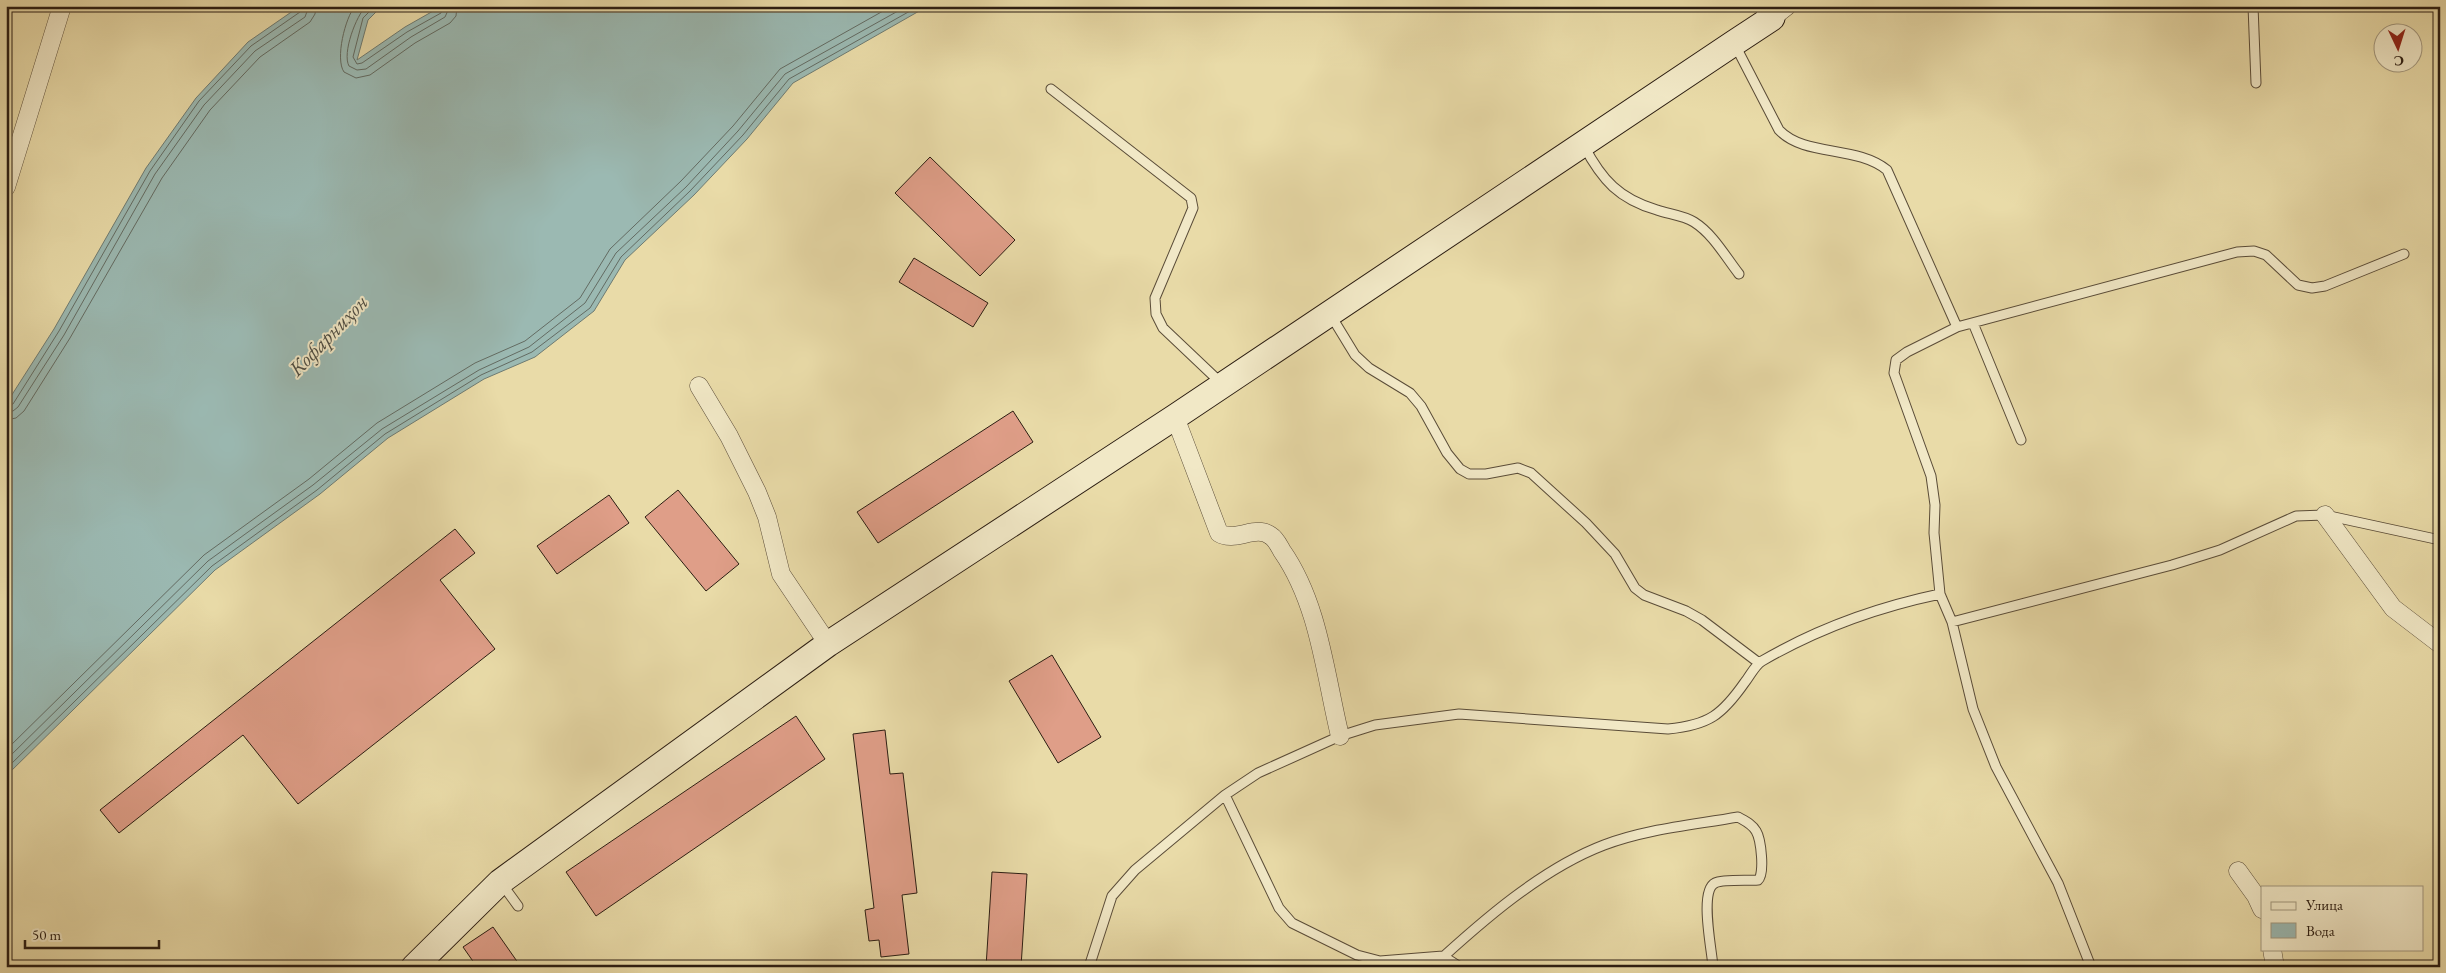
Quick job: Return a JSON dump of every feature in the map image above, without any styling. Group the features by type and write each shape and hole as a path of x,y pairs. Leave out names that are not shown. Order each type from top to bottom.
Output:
{"street":[{"path":"6,187 62,6"},
{"path":"414,967 500,882 828,644 1175,418 1583,145 1734,43 1775,10"},
{"path":"699,386 730,436 757,492 767,517 781,574 828,644"},
{"path":"1175,418 1219,533 1230,536 1265,532 1272,536 1289,560 1306,596 1318,632 1340,736"},
{"path":"2325,515 2393,608 2440,644"},
{"path":"2238,871 2256,896 2261,907"},
{"path":"2272,950 2275,967"}],"lane":[{"path":"2253,6 2256,83"},
{"path":"1734,43 1779,130 1786,136 1798,142 1864,156 1887,170 1958,327"},
{"path":"1050,89 1191,198 1193,208 1155,298 1156,314 1163,328 1224,385"},
{"path":"1583,145 1596,169 1614,190 1654,210 1691,220 1706,230 1739,274"},
{"path":"2091,967 2058,883 1996,767 1973,709 1952,622 1940,594 1934,533 1935,505 1931,476 1894,373 1896,360 1907,352 1958,327 2237,252 2254,251 2266,255 2298,286 2312,288 2326,286 2404,254"},
{"path":"1330,314 1354,355 1369,368 1410,393 1421,406 1447,453 1460,469 1469,474 1486,474 1518,468 1531,473 1586,523 1615,554 1635,588 1644,595 1686,611 1702,620 1759,663"},
{"path":"1973,323 2020,440"},
{"path":"1952,622 2172,565 2220,550 2296,516 2325,515 2440,540"},
{"path":"1089,967 1112,896 1135,870 1225,795 1258,773 1340,736 1374,725 1459,714 1668,729 1690,727 1708,722 1729,706 1759,663 1843,622 1897,603 1940,594"},
{"path":"1225,795 1279,908 1292,923 1357,955 1380,961 1443,956 1460,967"},
{"path":"1432,967 1518,894 1580,855 1644,833 1738,817 1748,822 1758,833 1762,871 1758,880 1716,882 1710,886 1707,894 1707,907 1713,967"},
{"path":"500,882 518,906"}],"water":[{"name":"Кофарниҳон","path":"300,6 382,6 368,20 357,60 405,27 442,6 928,6 793,83 747,139 694,195 625,260 594,311 535,357 484,379 388,438 320,494 215,570 6,776 6,404 54,329 146,168 196,98 248,42"}],"building":[{"path":"930,157 1015,240 980,276 895,193"},
{"path":"914,258 988,303 973,327 899,282"},
{"path":"1013,411 1033,442 878,543 857,512"},
{"path":"678,490 739,564 706,591 645,517"},
{"path":"609,495 629,523 557,574 537,546"},
{"path":"455,529 475,553 440,580 495,649 298,804 243,735 119,833 100,810"},
{"path":"1052,655 1101,737 1058,763 1009,681"},
{"path":"796,716 825,759 596,916 566,872"},
{"path":"885,730 890,774 903,773 917,893 902,895 909,954 881,957 879,940 869,941 865,910 874,908 853,734"},
{"path":"992,872 1027,874 1021,967 986,967"},
{"path":"493,927 521,967 477,967 463,947"}]}
